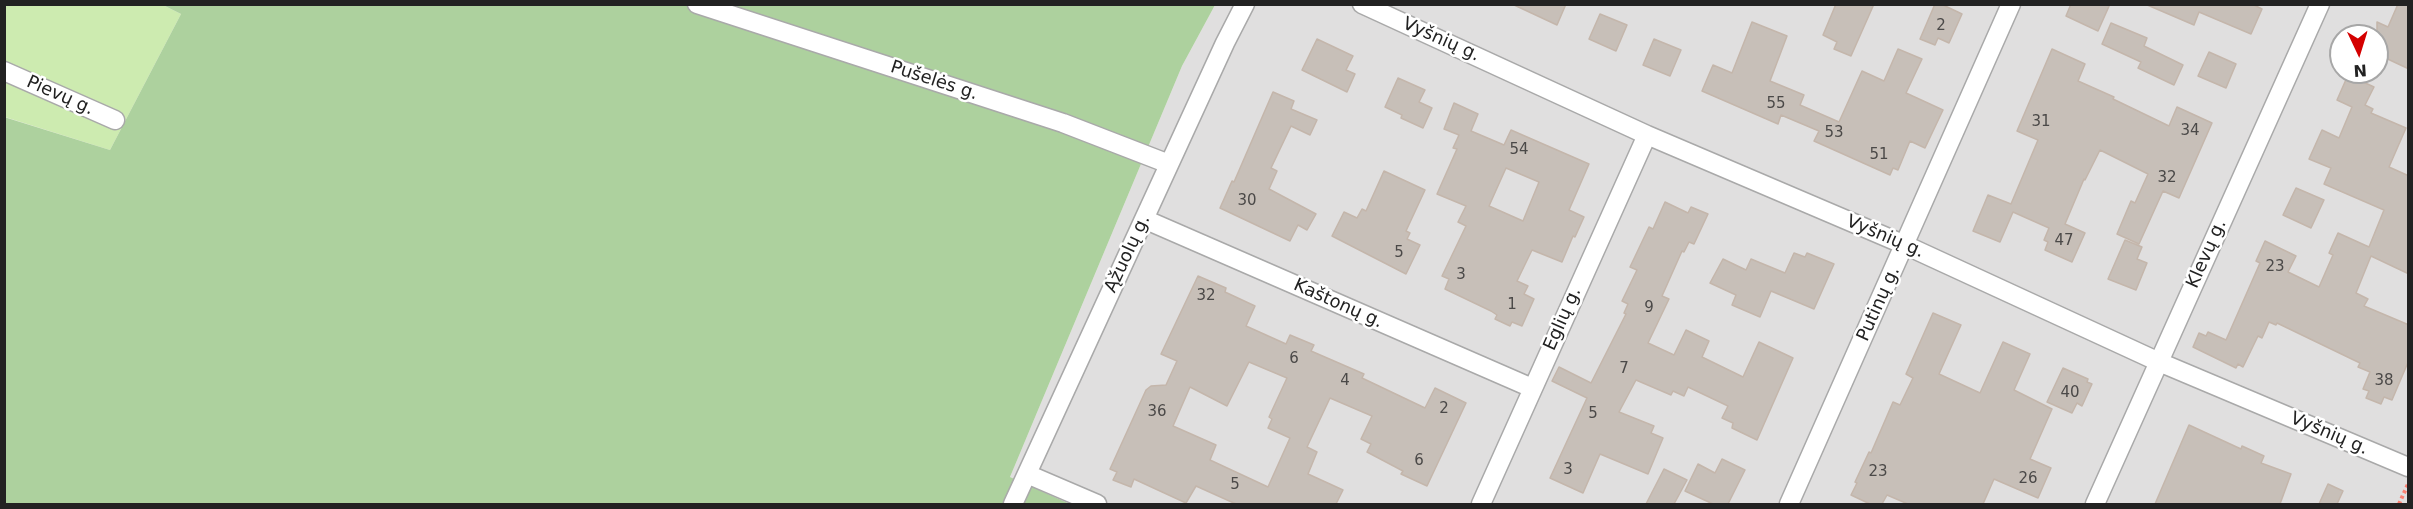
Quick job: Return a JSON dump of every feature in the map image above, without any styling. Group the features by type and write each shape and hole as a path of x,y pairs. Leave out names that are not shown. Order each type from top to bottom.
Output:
{"street":[{"name":"Pušelės g.","path":"697,4 1063,123 1169,164"},
{"name":"Ąžuolų g.","path":"1013,504 1245,4"},
{"name":"Vyšnių g.","path":"1362,4 1647,135 1905,245 2159,362 2409,467"},
{"name":"Putinų g.","path":"1789,504 2011,4"},
{"name":"Klevų g.","path":"2095,504 2320,4"},
{"name":"Pievų g.","path":"4,71 115,120"},
{"name":"Eglių g.","path":"1481,504 1647,135"},
{"name":"Kaštonų g.","path":"1144,219 1532,388"},
{"path":"1027,474 1098,504"}],"path":[{"path":"2399,504 2409,483"}],"shaded area":[{"path":"1215,5 2408,5 2408,504 1070,504 1010,477 1182,66"}],"green space":[{"path":"5,5 163,5 181,14 110,150 5,117"},
{"path":"163,5 1215,5 1182,66 1010,477 1070,504 5,504 4,117 110,150 181,14"}],"building":[{"path":"1512,4 1566,4 1557,25"},
{"path":"1836,4 1874,4 1851,56 1834,49 1837,42 1823,35"},
{"path":"1935,4 1941,4 1962,14 1949,43 1938,38 1935,45 1920,39"},
{"path":"2071,4 2110,4 2098,31 2066,16"},
{"path":"2145,4 2252,4 2262,9 2251,34 2199,12 2194,25"},
{"path":"2398,4 2409,4 2409,69 2389,60 2389,25"},
{"path":"1600,14 1627,25 1616,51 1589,39"},
{"path":"1752,22 1787,36 1770,81 1804,95 1800,105 1839,122 1862,71 1884,81 1898,49 1922,59 1906,93 1943,110 1925,148 1910,141 1898,170 1893,168 1890,175 1814,141 1819,131 1781,115 1778,124 1702,91 1713,65 1732,73"},
{"path":"2111,23 2147,38 2144,46 2183,65 2174,85 2138,68 2141,62 2102,44"},
{"path":"1317,39 1353,56 1346,70 1355,74 1347,92 1302,70"},
{"path":"1654,39 1681,50 1670,76 1643,65"},
{"path":"2052,49 2085,64 2078,81 2169,126 2177,107 2212,123 2179,198 2163,191 2139,244 2117,234 2131,201 2135,203 2148,174 2100,150 2084,179 2065,224 2085,233 2072,262 2045,250 2048,242 2044,240 2049,228 2013,212 2000,242 1973,231 1988,195 2011,204 2038,140 2017,131"},
{"path":"2209,52 2236,64 2226,88 2198,76"},
{"path":"1398,78 1425,90 1419,102 1432,108 1423,128 1401,118 1402,115 1385,107"},
{"path":"2344,84 2368,84 2374,87 2365,105 2373,109 2371,113 2406,128 2389,167 2409,176 2409,274 2371,256 2356,293 2368,299 2364,306 2409,325 2409,360 2392,400 2384,397 2381,404 2366,398 2369,391 2363,389 2370,372 2358,367 2360,363 2277,323 2276,325 2269,322 2262,338 2258,336 2243,367 2238,364 2236,368 2193,347 2199,333 2206,336 2208,332 2226,340 2260,263 2256,261 2265,241 2296,256 2288,272 2319,287 2333,255 2329,253 2338,233 2369,247 2384,210 2324,184 2331,168 2309,159 2322,130 2339,138 2352,107 2337,100"},
{"path":"1273,92 1294,101 1291,109 1317,120 1310,135 1291,126 1271,168 1277,171 1269,189 1316,214 1307,230 1298,225 1290,241 1220,208 1232,181 1234,182"},
{"path":"1454,103 1478,114 1471,131 1504,145 1511,130 1589,164 1569,210 1584,217 1562,262 1532,250 1517,281 1528,286 1524,294 1534,299 1522,326 1512,322 1510,326 1495,319 1497,315 1491,311 1445,289 1449,279 1442,276 1466,226 1458,222 1466,206 1437,194 1457,149 1453,148 1459,135 1444,129","holes":["1506,168 1539,182 1523,221 1489,206"]},
{"path":"1384,171 1425,190 1406,231 1410,233 1407,239 1420,245 1406,274 1332,236 1344,212 1357,218 1362,209 1366,211"},
{"path":"2296,188 2324,200 2311,228 2283,215"},
{"path":"1665,202 1688,213 1691,207 1708,214 1694,244 1689,242 1684,252 1682,251 1662,296 1669,299 1648,343 1674,355 1686,330 1709,341 1702,357 1743,377 1759,342 1793,358 1757,440 1732,428 1733,423 1722,418 1728,406 1688,387 1684,396 1673,391 1671,395 1636,380 1619,412 1654,426 1651,433 1663,438 1648,474 1600,454 1583,493 1550,478 1587,398 1552,381 1559,367 1591,383 1626,314 1624,313 1628,304 1622,301 1637,270 1630,267 1649,227 1653,229"},
{"path":"2125,240 2142,247 2137,259 2147,263 2136,290 2108,279"},
{"path":"1794,253 1805,257 1807,253 1834,264 1814,309 1771,291 1760,317 1732,305 1736,295 1710,283 1723,259 1746,270 1751,259 1785,273"},
{"path":"1198,276 1226,288 1225,292 1255,306 1246,326 1286,344 1290,335 1314,345 1311,351 1364,374 1362,378 1425,408 1435,388 1466,403 1427,486 1401,474 1403,471 1367,452 1371,444 1361,439 1372,416 1330,398 1307,447 1317,452 1308,474 1343,490 1336,504 1236,504 1196,486 1186,503 1134,479 1131,487 1113,480 1117,472 1110,469 1146,390 1151,386 1166,385 1177,361 1161,354","holes":["1249,362 1287,378 1269,417 1272,419 1268,428 1290,438 1268,487 1210,460 1216,445 1173,426 1190,387 1227,406"]},
{"path":"1933,313 1961,325 1939,374 1980,393 2003,342 2030,354 2014,390 2052,409 2030,459 2051,468 2038,498 1994,479 1983,504 1908,504 1887,495 1882,504 1870,504 1851,495 1893,402 1900,405 1913,378 1906,374"},
{"path":"2063,368 2088,379 2087,382 2092,384 2082,406 2077,403 2072,413 2047,402"},
{"path":"2189,425 2241,449 2242,446 2264,456 2261,463 2291,474 2280,504 2155,504"},
{"path":"1722,459 1745,470 1728,504 1713,504 1685,491 1698,464 1715,473"},
{"path":"1664,469 1687,480 1674,504 1646,504"},
{"path":"2328,484 2343,491 2337,504 2319,504"}]}
